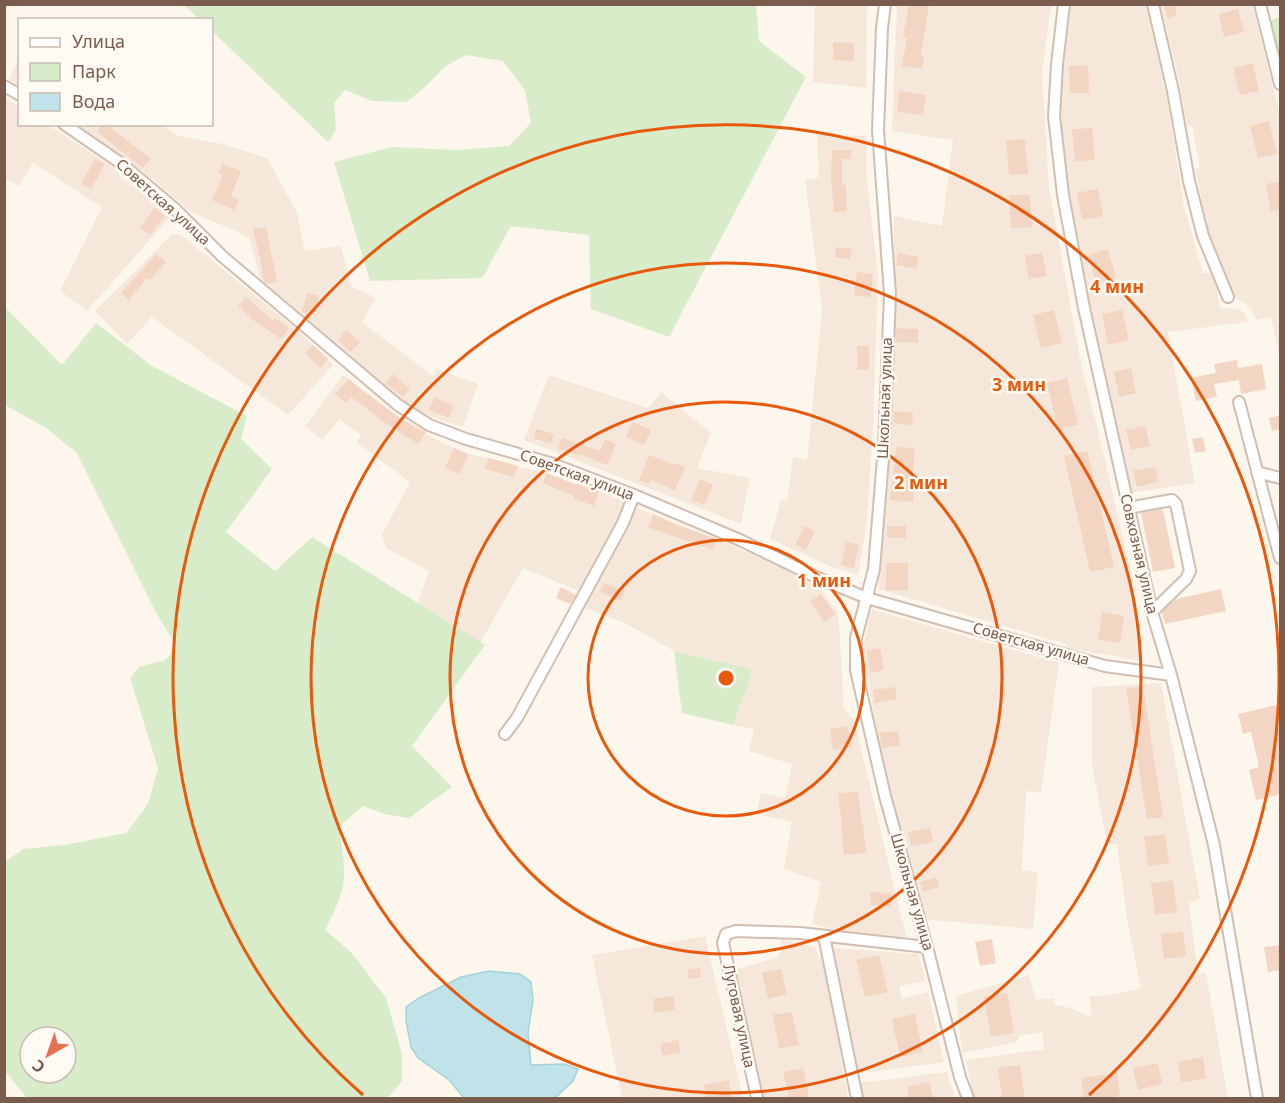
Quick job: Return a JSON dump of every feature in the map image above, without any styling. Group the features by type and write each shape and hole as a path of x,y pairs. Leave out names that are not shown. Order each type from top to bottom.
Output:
{"street":[{"name":"Школьная улица","path":"885,4 882,28 879,130 890,294 884,446 874,569 856,638 856,670 885,796 960,1077 968,1098"},
{"name":"Совхозная улица","path":"1064,4 1054,116 1063,195 1084,308 1152,612 1171,675 1214,845 1257,1098"},
{"path":"1153,4 1173,91 1189,181 1203,236 1228,297"},
{"path":"1260,4 1281,84"},
{"path":"4,86 18,94"},
{"name":"Советская улица","path":"67,126 122,164 174,208 222,255 398,405 429,425 466,439 550,463 634,495 867,598 1105,666 1171,675"},
{"path":"1239,402 1281,558"},
{"path":"1257,472 1281,478"},
{"path":"505,734 517,718 618,532 634,495"},
{"path":"1128,508 1172,500 1176,504 1190,571 1186,579 1152,612"},
{"name":"Луговая улица","path":"757,1098 723,943 726,934 736,931 824,936"},
{"path":"857,1098 824,936 927,947"}],"shaded area":[{"path":"815,5 867,5 866,88 813,82"},
{"path":"897,5 1051,5 1042,73 1049,188 1082,369 1132,577 1141,661 1067,648 1066,644 878,589 887,470 894,296 894,216 942,226 953,140 892,131"},
{"path":"1068,5 1146,5 1168,104 1184,207 1203,273 1214,273 1220,308 1238,309 1245,314 1248,322 1168,332 1195,483 1130,493 1077,243 1065,175 1058,111"},
{"path":"1161,5 1252,5 1280,115 1280,358 1271,317 1256,320 1251,308 1235,297 1209,235 1195,169 1200,167 1192,126 1187,125"},
{"path":"18,59 18,84 9,80"},
{"path":"4,97 18,106 18,126 50,126 117,170 122,180 127,181 170,217 87,311 60,291 102,207 33,163 19,186 5,179"},
{"path":"80,126 163,126 179,136 222,144 267,158 297,212 305,251 341,246 351,286 376,298 362,322 433,376 437,369 478,384 463,427 414,411 261,283 250,239 192,213 155,181"},
{"path":"817,135 866,136 867,179 878,277 873,428 867,521 858,575 832,567 770,539 781,499 787,501 793,457 807,460 822,308 805,180 819,177"},
{"path":"172,234 181,235 279,315 333,365 288,415 152,317 127,344 95,311"},
{"path":"343,375 397,416 454,448 468,454 547,473 624,502 619,521 582,592 523,568 480,643 418,603 429,571 386,548 382,534 410,482 357,443 361,435 339,419 322,440 305,426"},
{"path":"549,375 648,408 661,392 711,433 697,468 750,478 741,524 524,440"},
{"path":"636,508 717,539 794,573 821,591 837,611 844,709 854,720 907,940 851,933 812,924 821,882 784,869 792,822 756,814 761,793 785,798 792,764 749,751 754,729 733,725 750,678 751,669 674,651 625,623 584,608 626,532"},
{"path":"871,609 1059,663 1041,793 1026,791 1022,870 1038,873 1033,929 922,919 887,790 863,650"},
{"path":"1161,683 1200,899 1189,903 1198,974 1206,973 1228,1098 974,1098 966,1060 1044,1049 1042,1032 1018,1036 1017,1042 962,1053 956,996 1029,975 1036,1000 1054,998 1055,1005 1092,1017 1089,996 1110,995 1141,988 1127,918 1117,844 1107,844 1092,765 1092,687"},
{"path":"705,936 743,1098 622,1098 592,955"},
{"path":"781,939 815,947 819,959 824,958 848,1098 763,1098 730,971 779,957"},
{"path":"832,948 918,954 925,981 900,986 901,999 928,992 944,1062 856,1074"},
{"path":"947,1072 955,1098 863,1098 859,1083"}],"green space":[{"path":"184,5 756,5 759,41 806,77 669,337 591,309 589,235 511,226 482,278 370,281 334,162 392,147 456,150 509,146 531,123 525,90 503,61 466,55 446,66 406,102 372,101 345,90 334,103 336,130 328,142 213,32 213,18 198,18"},
{"path":"1280,17 1280,72 1267,22"},
{"path":"5,307 62,365 96,323 152,366 247,416 241,439 272,469 226,532 275,571 312,537 485,645 412,746 452,787 409,818 384,814 363,806 339,827 344,878 338,903 325,930 352,953 386,998 402,1054 402,1081 388,1098 27,1098 5,1071 5,862 23,849 65,845 126,833 148,804 158,768 130,678 139,667 165,660 177,647 155,611 77,453 46,428 5,405"},
{"path":"674,651 751,669 750,678 733,725 682,713"}],"water":[{"path":"489,971 520,974 531,982 533,1000 528,1032 531,1065 564,1064 578,1069 573,1081 555,1098 464,1098 449,1080 418,1058 411,1047 406,1007 461,977"}],"building":[{"path":"909,4 929,4 921,56 924,56 922,69 902,66 907,38 903,37"},
{"path":"1164,4 1174,4 1177,15 1167,18"},
{"path":"1238,9 1244,32 1224,37 1219,14"},
{"path":"833,42 854,43 854,61 833,60"},
{"path":"1253,63 1259,91 1240,95 1233,68"},
{"path":"1088,65 1089,93 1070,93 1069,66"},
{"path":"899,91 926,95 923,115 897,112"},
{"path":"1269,121 1277,154 1258,158 1250,126"},
{"path":"101,126 109,126 151,159 143,168 97,132"},
{"path":"1092,128 1095,160 1075,161 1072,129"},
{"path":"1025,139 1028,174 1009,175 1006,140"},
{"path":"832,150 851,150 851,159 842,159 842,185 846,185 847,211 834,212 831,178"},
{"path":"95,159 105,164 91,189 81,184"},
{"path":"222,164 241,171 231,196 239,200 234,210 212,200 223,175 218,173"},
{"path":"1281,181 1281,209 1271,211 1266,184"},
{"path":"1098,189 1103,216 1082,220 1077,193"},
{"path":"1009,195 1030,195 1032,227 1011,228"},
{"path":"155,208 165,216 150,235 140,227"},
{"path":"266,227 277,282 266,284 253,229"},
{"path":"836,247 852,249 850,259 835,257"},
{"path":"1108,249 1116,278 1096,283 1088,255"},
{"path":"898,253 919,257 916,269 896,265"},
{"path":"1042,253 1047,276 1029,279 1025,256"},
{"path":"156,254 166,262 150,280 147,278 129,300 121,293"},
{"path":"857,272 873,274 871,297 854,295"},
{"path":"307,293 319,296 314,315 302,312"},
{"path":"246,297 273,321 275,318 289,328 281,339 253,320 238,306"},
{"path":"1054,310 1062,343 1041,348 1033,315"},
{"path":"1122,310 1129,340 1108,345 1102,314"},
{"path":"896,328 918,329 918,343 896,342"},
{"path":"346,330 360,342 351,352 338,341"},
{"path":"313,345 328,359 320,368 305,353"},
{"path":"857,346 869,346 869,370 857,370"},
{"path":"1237,360 1238,368 1262,364 1266,389 1241,394 1239,380 1214,384 1217,397 1196,401 1191,378 1216,373 1214,364"},
{"path":"1131,368 1136,393 1119,397 1114,372"},
{"path":"393,374 410,389 403,397 386,383"},
{"path":"1067,378 1078,425 1058,429 1047,383"},
{"path":"349,379 404,421 426,432 419,444 392,428 351,397 346,403 335,394"},
{"path":"435,397 454,406 449,418 429,410"},
{"path":"894,411 913,413 912,425 893,423"},
{"path":"1281,415 1281,429 1272,431 1269,418"},
{"path":"632,422 651,430 644,445 626,437"},
{"path":"1145,426 1150,446 1131,450 1126,430"},
{"path":"536,429 554,434 551,444 534,438"},
{"path":"1203,437 1206,451 1195,453 1192,439"},
{"path":"562,438 600,451 605,439 616,444 607,465 558,449"},
{"path":"896,447 915,448 913,502 890,500"},
{"path":"454,448 468,454 460,474 445,468"},
{"path":"1087,451 1114,567 1090,572 1064,456"},
{"path":"649,455 685,467 675,490 651,480 650,484 639,480"},
{"path":"488,458 518,466 514,477 485,469"},
{"path":"1155,467 1158,482 1137,487 1133,471"},
{"path":"547,473 599,491 594,506 543,483"},
{"path":"700,479 713,485 704,505 691,500"},
{"path":"1163,509 1175,568 1153,572 1141,513"},
{"path":"653,514 676,525 717,539 713,550 648,527"},
{"path":"804,526 815,531 806,550 795,545"},
{"path":"887,526 906,526 906,538 887,538"},
{"path":"846,542 859,545 854,568 841,565"},
{"path":"886,563 908,563 908,590 886,590"},
{"path":"604,583 625,591 621,601 600,592"},
{"path":"561,587 576,595 570,604 556,598"},
{"path":"1221,589 1226,611 1165,624 1162,612 1176,599"},
{"path":"821,594 835,614 824,622 810,602"},
{"path":"1102,612 1124,616 1120,643 1098,640"},
{"path":"880,648 884,670 870,673 867,650"},
{"path":"1143,686 1163,817 1147,819 1126,689"},
{"path":"895,687 897,699 875,703 873,690"},
{"path":"1281,704 1281,794 1256,800 1249,770 1259,767 1251,732 1243,734 1238,714"},
{"path":"848,726 851,747 833,750 830,729"},
{"path":"898,731 900,745 882,748 879,733"},
{"path":"858,791 866,853 844,855 838,794"},
{"path":"930,828 933,842 911,846 908,832"},
{"path":"1165,834 1169,863 1148,866 1144,837"},
{"path":"936,877 939,887 923,892 920,882"},
{"path":"1173,880 1177,912 1155,915 1151,883"},
{"path":"871,892 892,894 891,907 870,905"},
{"path":"1183,932 1186,956 1164,959 1161,934"},
{"path":"992,939 996,963 980,966 975,942"},
{"path":"1281,945 1281,970 1268,972 1264,947"},
{"path":"879,955 888,992 865,997 856,960"},
{"path":"700,968 701,977 689,979 687,970"},
{"path":"781,969 787,994 768,999 762,973"},
{"path":"1007,993 1014,1033 991,1037 984,997"},
{"path":"673,996 675,1010 654,1013 653,999"},
{"path":"792,1012 799,1045 779,1049 773,1015"},
{"path":"915,1014 923,1052 900,1057 892,1019"},
{"path":"678,1040 681,1052 663,1056 660,1044"},
{"path":"1203,1057 1206,1078 1181,1083 1178,1062"},
{"path":"1158,1063 1162,1084 1138,1090 1133,1068"},
{"path":"1020,1065 1025,1098 1002,1098 998,1068"},
{"path":"803,1068 809,1097 789,1098 783,1072"},
{"path":"1117,1073 1120,1096 1084,1098 1081,1078"},
{"path":"729,1080 732,1098 706,1098 704,1085"},
{"path":"929,1082 933,1098 909,1098 907,1087"}]}
